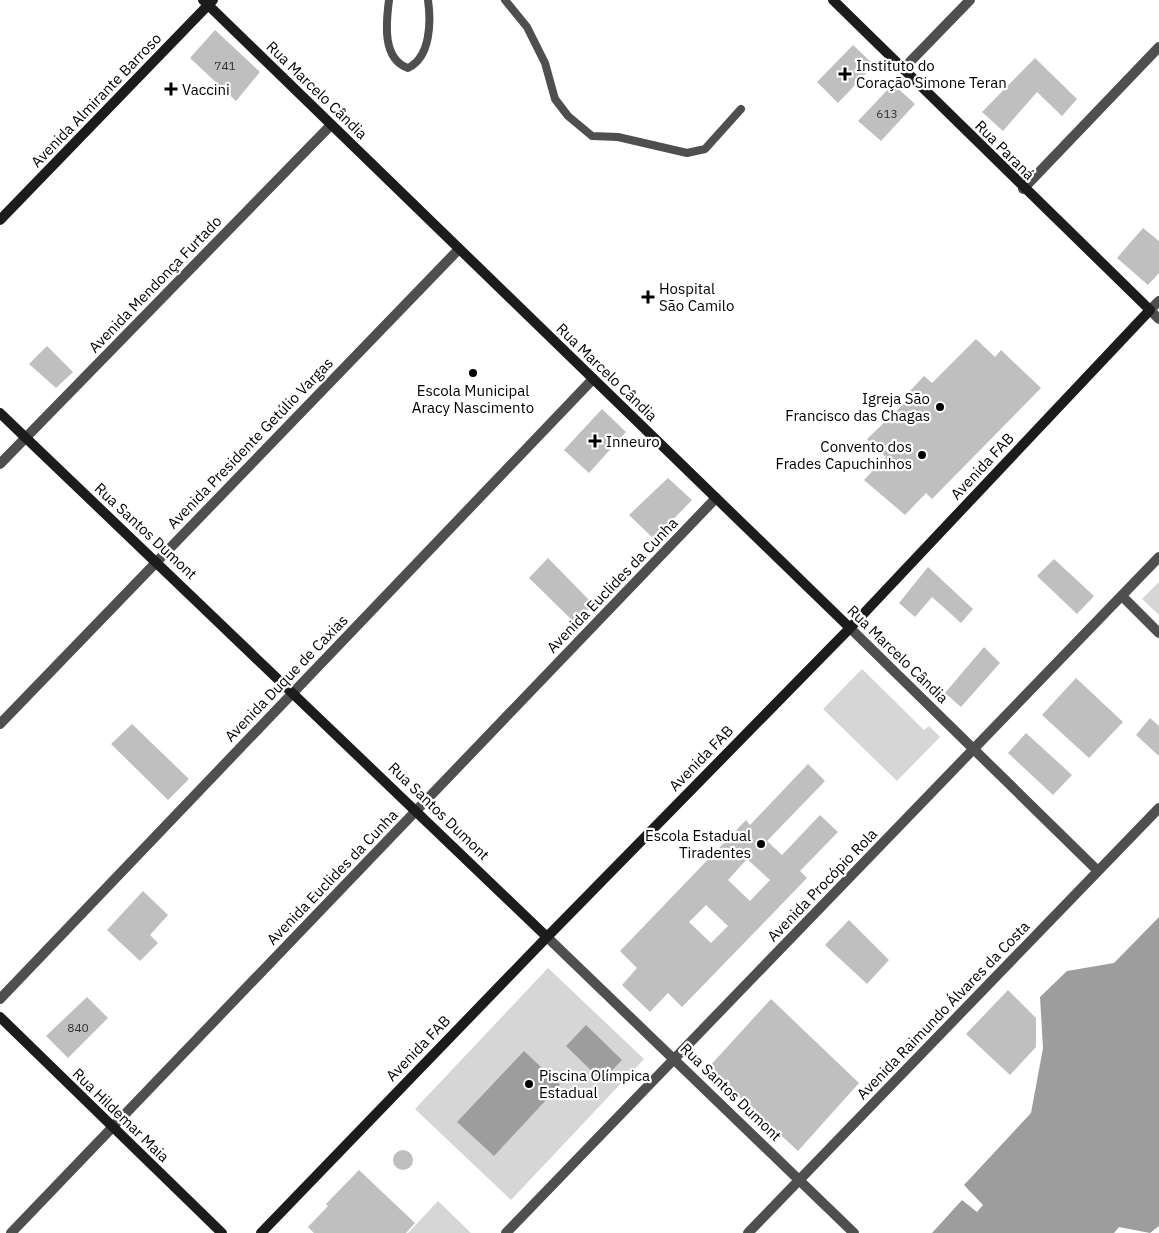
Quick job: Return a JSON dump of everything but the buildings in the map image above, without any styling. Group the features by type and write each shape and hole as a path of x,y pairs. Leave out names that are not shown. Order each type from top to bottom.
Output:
{"main road":[{"name":"Rua Paraná","path":"832,0 1150,310"},
{"name":"Rua Marcelo Cândia","path":"208,2 331,125 850,628"},
{"name":"Avenida Almirante Barroso","path":"0,220 208,2"},
{"name":"Avenida FAB","path":"261,1233 546,937 850,628 1150,310"},
{"name":"Rua Santos Dumont","path":"0,413 293,692 546,937"},
{"name":"Rua Hildemar Maia","path":"0,1017 222,1233"}],"street":[{"path":"903,69 970,0"},
{"path":"1024,189 1159,47"},
{"name":"Avenida Mendonça Furtado","path":"0,464 331,125"},
{"name":"Avenida Presidente Getúlio Vargas","path":"0,724 459,249"},
{"name":"Avenida FAB","path":"1150,310 1159,301"},
{"name":"Rua Paraná","path":"1150,310 1159,319"},
{"name":"Avenida Duque de Caxias","path":"0,998 593,379"},
{"name":"Avenida Euclides da Cunha","path":"11,1233 716,498"},
{"name":"Avenida Procópio Rola","path":"506,1233 1159,557"},
{"path":"1122,596 1159,633"},
{"name":"Rua Marcelo Cândia","path":"850,628 1098,871"},
{"name":"Avenida Raimundo Álvares da Costa","path":"748,1233 1159,808"},
{"name":"Rua Santos Dumont","path":"546,937 854,1233"}],"lane":[{"path":"389,0 388,42 391,56 398,65 408,68 415,65 423,52 431,22 428,0"},
{"path":"505,0 527,27 545,63 555,99 568,116 592,136 618,137 688,153 705,149 741,109"}],"shaded area":[{"path":"1159,582 1159,615 1142,599"},
{"path":"862,669 924,730 929,726 940,737 897,781 823,709"},
{"path":"1159,917 1159,1226 1150,1233 1119,1227 1114,1233 932,1233 962,1200 977,1212 983,1205 964,1185 1031,1113 1043,1048 1040,997 1067,971 1114,963"},
{"name":"Piscina Olímpica Estadual","path":"548,968 644,1059 511,1200 415,1109"},
{"path":"586,1025 622,1060 602,1081 566,1046"},
{"path":"524,1051 560,1085 494,1156 457,1122"},
{"path":"438,1201 471,1233 408,1233"}],"place":[{"name":"Instituto do Coração Simone Teran","path":"845,74"},
{"name":"Vaccini","path":"171,89"},
{"name":"Hospital São Camilo","path":"648,297"},
{"name":"Escola Municipal Aracy Nascimento","path":"473,373"},
{"name":"Igreja São Francisco das Chagas","path":"940,407"},
{"name":"Inneuro","path":"595,441"},
{"name":"Convento dos Frades Capuchinhos","path":"922,455"},
{"name":"Escola Estadual Tiradentes","path":"761,844"},
{"name":"Piscina Olímpica Estadual","path":"529,1084"}]}
